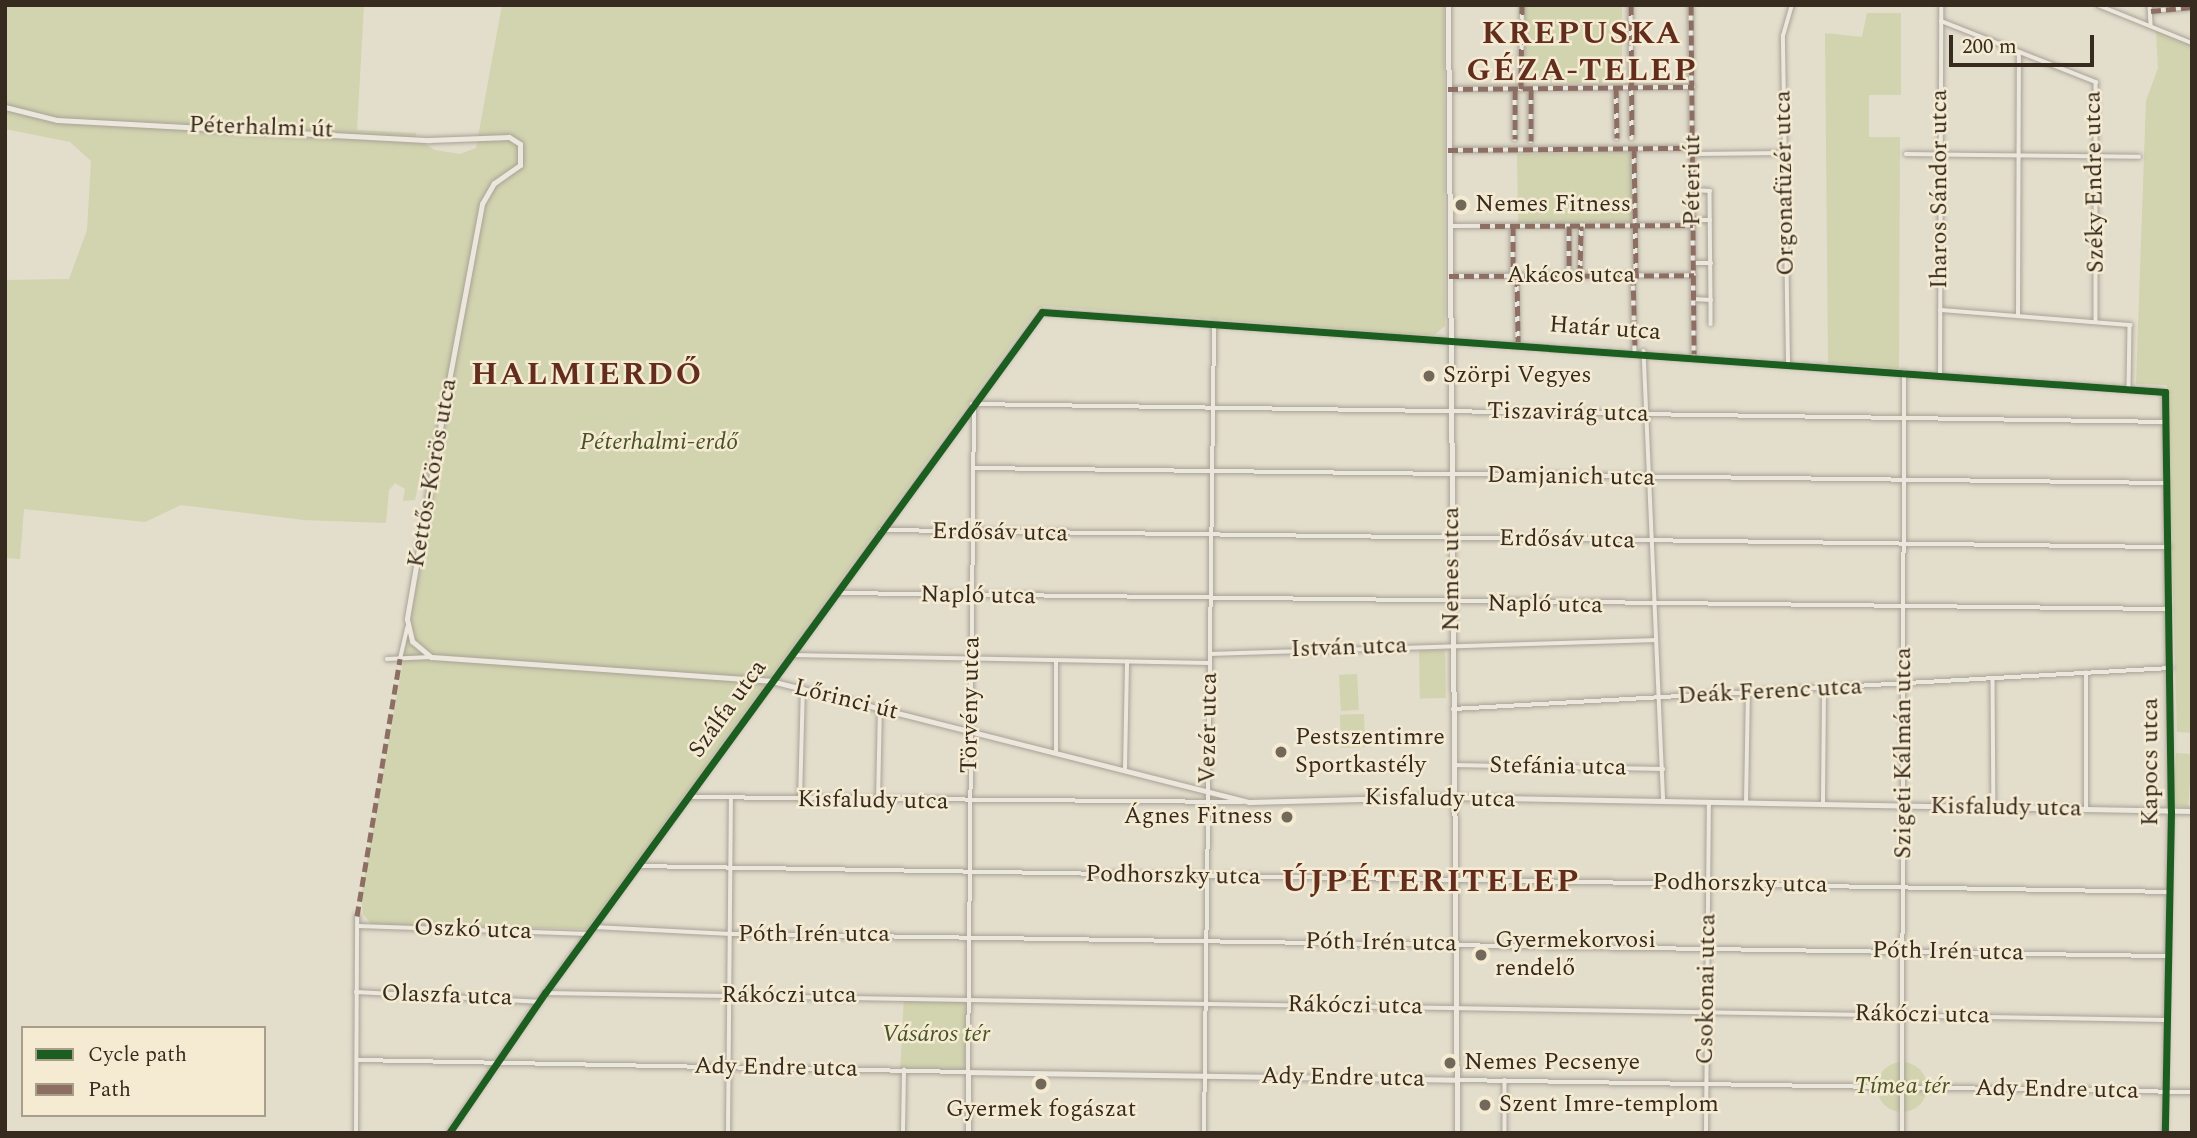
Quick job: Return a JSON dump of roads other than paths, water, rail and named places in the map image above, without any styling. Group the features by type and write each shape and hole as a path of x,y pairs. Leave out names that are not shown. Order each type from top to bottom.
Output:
{"street":[{"name":"Nemes utca","path":"1448,5 1457,1133"},
{"path":"1521,89 1522,5"},
{"path":"1632,5 1632,138"},
{"name":"Péteri út","path":"1691,5 1695,354"},
{"name":"Orgonafüzér utca","path":"1788,362 1783,36 1793,5"},
{"name":"Iharos Sándor utca","path":"1940,373 1941,5"},
{"path":"2098,5 2192,43"},
{"path":"2151,26 2151,8 2192,7"},
{"name":"Széky Endre utca","path":"1941,21 2096,82 2096,322"},
{"path":"2018,314 2020,53"},
{"path":"1448,89 1693,87"},
{"path":"1616,88 1617,138"},
{"path":"1531,89 1531,141"},
{"path":"1515,90 1515,139"},
{"name":"Péterhalmi út","path":"5,107 57,120 517,141"},
{"name":"Kettős-Körös utca","path":"400,659 482,204 494,183 520,165 523,151 517,141"},
{"path":"1634,148 1635,350"},
{"path":"1448,150 1693,148"},
{"path":"1694,154 1784,153"},
{"path":"1906,154 2096,160 2139,158"},
{"path":"1693,190 1709,189 1711,324"},
{"path":"1448,226 1636,225 1710,220"},
{"path":"1513,226 1518,342"},
{"path":"1569,226 1569,275"},
{"path":"1580,275 1581,226"},
{"path":"1694,262 1711,263"},
{"name":"Akácos utca","path":"1449,276 1694,275"},
{"path":"1694,299 1711,300"},
{"path":"1940,310 2018,314 2130,325 2129,388"},
{"name":"Határ utca","path":"1042,312 1695,354 2165,392"},
{"name":"Szálfa utca","path":"449,1133 538,1002 972,404 1042,312"},
{"name":"Vezér utca","path":"1204,1133 1214,323"},
{"path":"1644,351 1664,801"},
{"name":"Szigeti Kálmán utca","path":"1902,1133 1905,807 1904,373"},
{"name":"Kapocs utca","path":"2165,392 2171,668 2165,1133"},
{"name":"Tiszavirág utca","path":"972,404 1451,412 1904,415 2166,422"},
{"name":"Törvény utca","path":"968,1133 969,803 975,468 972,404"},
{"name":"Damjanich utca","path":"975,468 1650,479 2167,483"},
{"name":"Erdősáv utca","path":"881,530 2169,547"},
{"name":"Napló utca","path":"836,593 1452,604 2169,609"},
{"path":"407,628 415,646 431,657"},
{"name":"István utca","path":"1210,654 1452,644 1656,640"},
{"path":"792,655 1210,663"},
{"path":"387,659 431,657"},
{"name":"Lőrinci út","path":"431,657 771,681 1249,802"},
{"path":"1056,661 1056,751"},
{"path":"1125,769 1127,662"},
{"name":"Deák Ferenc utca","path":"1453,709 1824,690 2171,668"},
{"path":"2085,809 2086,673"},
{"path":"1993,679 1994,808"},
{"path":"800,800 803,689"},
{"path":"1823,804 1824,690"},
{"path":"1746,803 1748,693"},
{"path":"878,802 880,709"},
{"name":"Stefánia utca","path":"1454,765 1663,769"},
{"name":"Kisfaludy utca","path":"688,797 731,800 1208,805 1454,798 2192,811"},
{"path":"728,1133 731,800"},
{"name":"Csokonai utca","path":"1706,1133 1709,803"},
{"name":"Podhorszky utca","path":"638,866 2169,892"},
{"path":"356,1133 358,916"},
{"name":"Oszkó utca","path":"358,926 589,934"},
{"name":"Póth Irén utca","path":"594,927 731,934 2167,956"},
{"name":"Olaszfa utca","path":"356,992 538,1002"},
{"name":"Rákóczi utca","path":"545,993 2166,1020"},
{"name":"Ady Endre utca","path":"357,1060 2192,1092"},
{"path":"903,1133 904,1070"},
{"path":"1505,1080 1505,1133"}],"place":[{"name":"Nemes Fitness","path":"1461,205"},
{"name":"Szörpi Vegyes","path":"1429,376"},
{"name":"Pestszentimre Sportkastély","path":"1281,752"},
{"name":"Ágnes Fitness","path":"1287,817"},
{"name":"Gyermekorvosi rendelő","path":"1481,955"},
{"name":"Nemes Pecsenye","path":"1450,1063"},
{"name":"Gyermek fogászat","path":"1041,1084"},
{"name":"Szent Imre-templom","path":"1485,1105"}],"district":[{"name":"KREPUSKA GÉZA-TELEP","path":"1582,54"},
{"name":"HALMIERDŐ","path":"587,375"},
{"name":"ÚJPÉTERITELEP","path":"1431,882"}],"park label":[{"name":"Péterhalmi-erdő","path":"659,443"},
{"name":"Vásáros tér","path":"936,1035"},
{"name":"Tímea tér","path":"1902,1087"}]}
